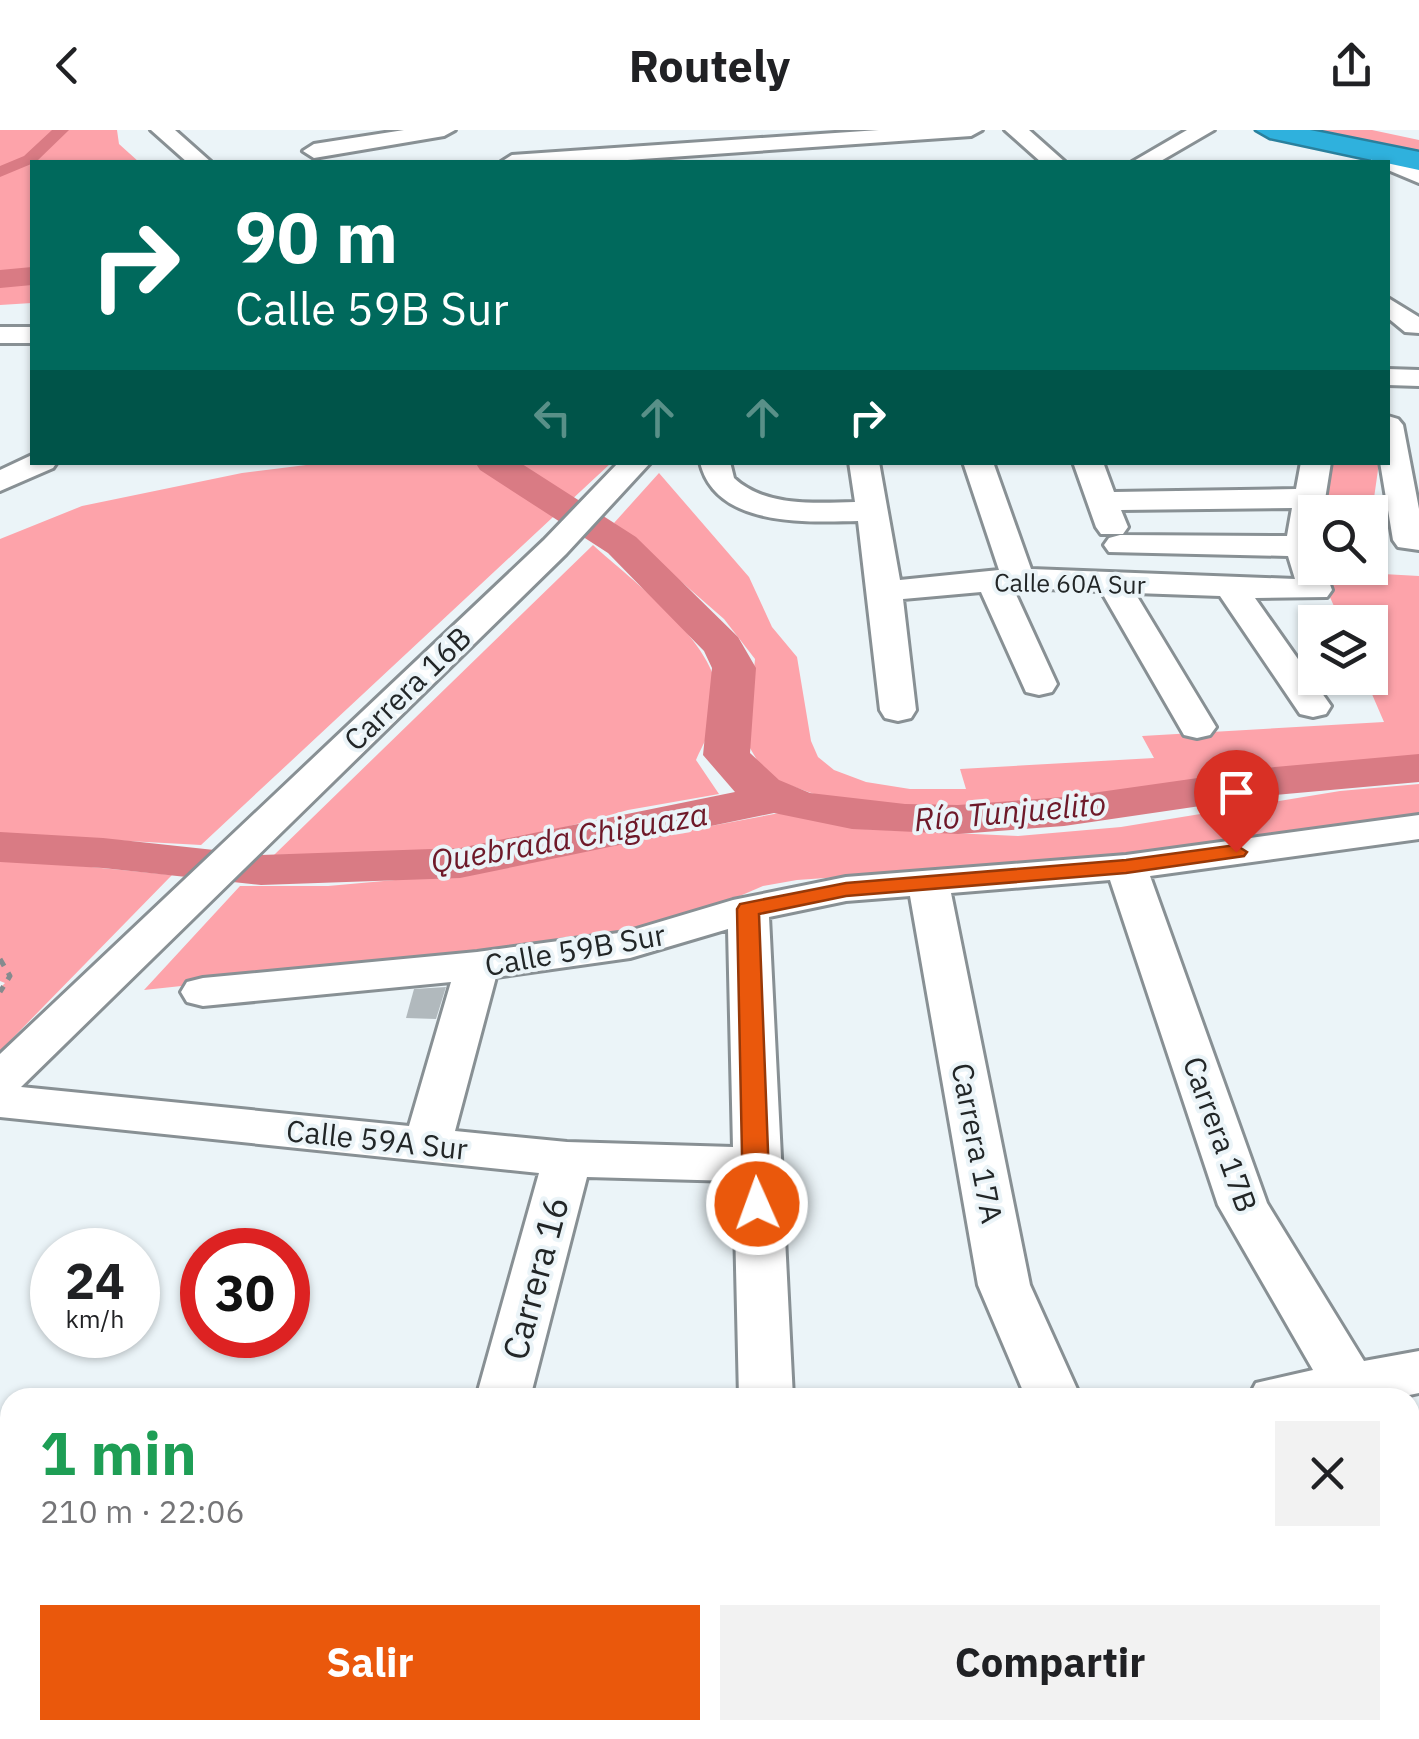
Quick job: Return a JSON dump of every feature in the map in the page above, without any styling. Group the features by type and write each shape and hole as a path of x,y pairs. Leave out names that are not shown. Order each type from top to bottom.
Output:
{"highway":[{"path":"1270,130 1383,141 1419,136"},
{"path":"1383,141 1419,161"}],"street":[{"path":"157,132 171,130"},
{"path":"314,151 411,132 444,130"},
{"path":"645,130 679,152"},
{"path":"738,130 760,146"},
{"path":"573,160 760,146 858,134 901,136 971,130"},
{"path":"1016,130 1052,160"},
{"path":"1147,160 1203,130"},
{"path":"157,132 197,160"},
{"path":"411,132 442,153"},
{"path":"901,136 917,160"},
{"path":"522,140 544,160"},
{"path":"1172,147 1189,160"},
{"path":"1390,163 1419,176"},
{"path":"0,335 30,335"},
{"path":"1390,377 1419,378"},
{"path":"1390,415 1419,417"},
{"path":"1400,445 1414,540"},
{"path":"0,482 36,465"},
{"path":"716,465 715,472 725,485 770,509 871,510"},
{"path":"864,465 898,710"},
{"path":"979,465 1004,579 1038,684"},
{"path":"1089,465 1120,545 1123,583 1197,727"},
{"path":"1311,495 1316,465"},
{"name":"Carrera 16B","path":"0,1081 626,474"},
{"path":"1102,501 1298,498"},
{"path":"1120,545 1298,546"},
{"name":"Calle 60A Sur","path":"884,591 1004,579 1314,590 1313,585"},
{"path":"1231,588 1313,706"},
{"name":"Calle 59B Sur","path":"203,992 476,966 630,945 748,909 846,889 1126,866 1419,827"},
{"name":"Carrera 17B","path":"1126,866 1243,1205 1350,1386"},
{"name":"Carrera 17A","path":"928,881 1004,1285 1050,1388"},
{"path":"748,909 766,1388"},
{"path":"427,1144 476,966"},
{"name":"Calle 59A Sur","path":"0,1101 567,1159 755,1165"},
{"name":"Carrera 16","path":"506,1388 567,1159"},
{"path":"1338,1388 1419,1372"}],"path":[{"path":"0,960 10,976 0,992"}],"shaded area":[{"path":"0,130 117,130 119,144 137,160 30,160 30,303 0,305"},
{"path":"1286,130 1372,130 1419,140 1419,158"},
{"path":"306,465 609,465 201,845 0,834 0,539 82,506 242,473"},
{"path":"1324,465 1379,465 1374,495 1318,495"},
{"path":"659,473 749,577 772,627 797,657 811,741 818,757 834,770 866,782 910,789 966,789 960,769 1154,758 1142,736 1384,722 1372,695 1388,695 1388,605 1333,605 1325,585 1388,585 1388,574 1419,576 1419,760 1254,773 1139,791 989,805 899,806 825,798 767,777 747,743 755,659 724,619 614,523"},
{"path":"593,545 671,615 705,658 715,679 718,701 713,723 696,760 719,794 628,810 522,839 451,853 274,855"},
{"path":"1419,784 1419,817 1109,858 797,880 763,886 663,929 508,951 144,990 240,886 328,886 451,875 785,812 865,829 1018,836 1121,827 1340,791"},
{"path":"0,858 172,875 0,1051 0,988 5,983 0,981"}],"building":[{"path":"446,987 436,1019 406,1018 414,989"}],"waterway":[{"path":"0,172 30,159 61,130"},
{"name":"Río Tunjuelito","path":"0,279 30,276"},
{"name":"Río Tunjuelito","path":"498,465 622,545 723,646 734,668 726,755 756,785 805,807 905,819 1011,817 1275,781 1419,768"},
{"name":"Quebrada Chiguaza","path":"0,847 103,853 261,870 460,863 778,798"}],"route":[{"path":"757,1204 748,909 846,889 1126,866 1236,852"}]}
